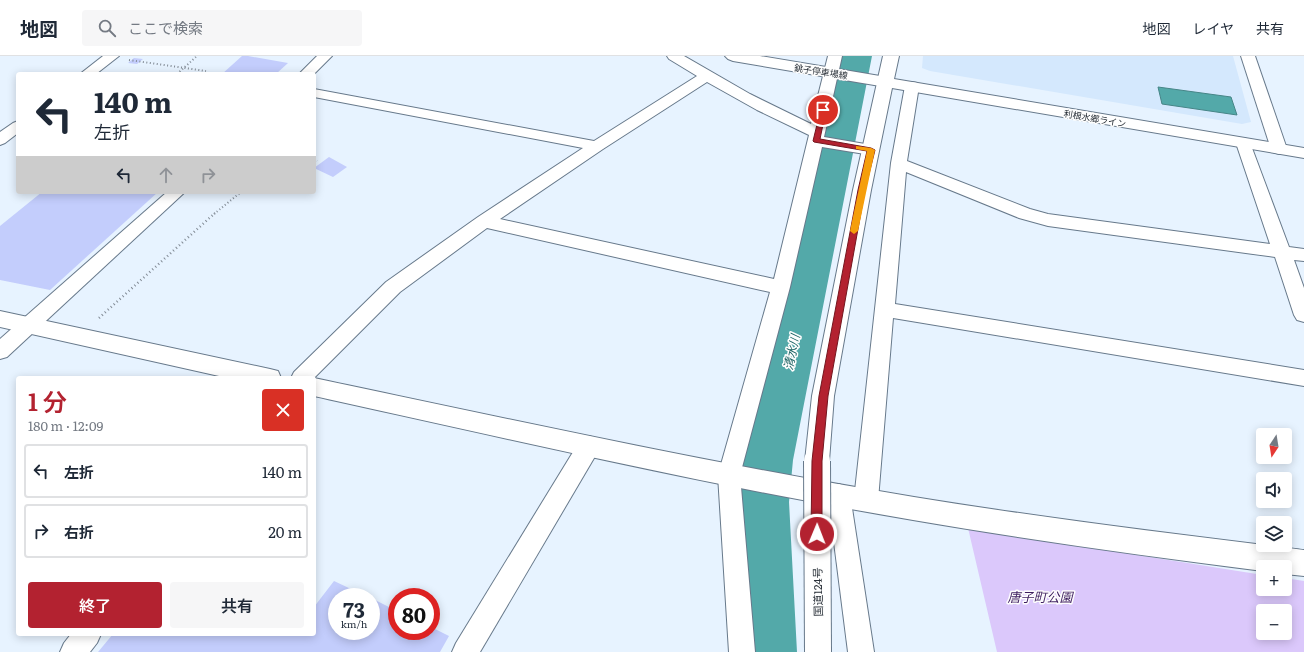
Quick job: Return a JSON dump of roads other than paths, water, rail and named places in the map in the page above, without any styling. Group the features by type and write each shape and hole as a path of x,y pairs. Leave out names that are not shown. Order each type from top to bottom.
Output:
{"main road":[{"name":"銚子停車場線","path":"733,56 886,82"},
{"name":"国道124号","path":"818,652 817,461 823,396 862,190 891,56"},
{"name":"利根水郷ライン","path":"886,82 1304,153"},
{"path":"0,319 261,376"},
{"path":"316,387 729,475 866,500 1006,524 1304,563"}],"street":[{"path":"86,56 109,58"},
{"path":"308,72 325,56"},
{"path":"674,56 817,137 871,150"},
{"path":"742,652 729,475 781,287 835,56"},
{"path":"1248,56 1278,149"},
{"path":"90,72 109,58"},
{"path":"303,376 393,287 484,221 597,146 708,76"},
{"path":"866,500 886,310 899,163 912,86"},
{"path":"316,93 597,146"},
{"path":"0,140 16,128"},
{"path":"1244,143 1304,315"},
{"path":"899,163 1025,214 1048,220 1304,255"},
{"path":"0,352 175,194"},
{"path":"484,221 781,287"},
{"path":"886,310 1304,378"},
{"path":"465,652 589,446"},
{"path":"839,495 861,652"},
{"path":"73,652 86,636"}],"waterway":[{"name":"清水川","path":"766,652 762,502 767,460 856,56"}],"park label":[{"name":"唐子町公園","path":"1040,596"}]}
